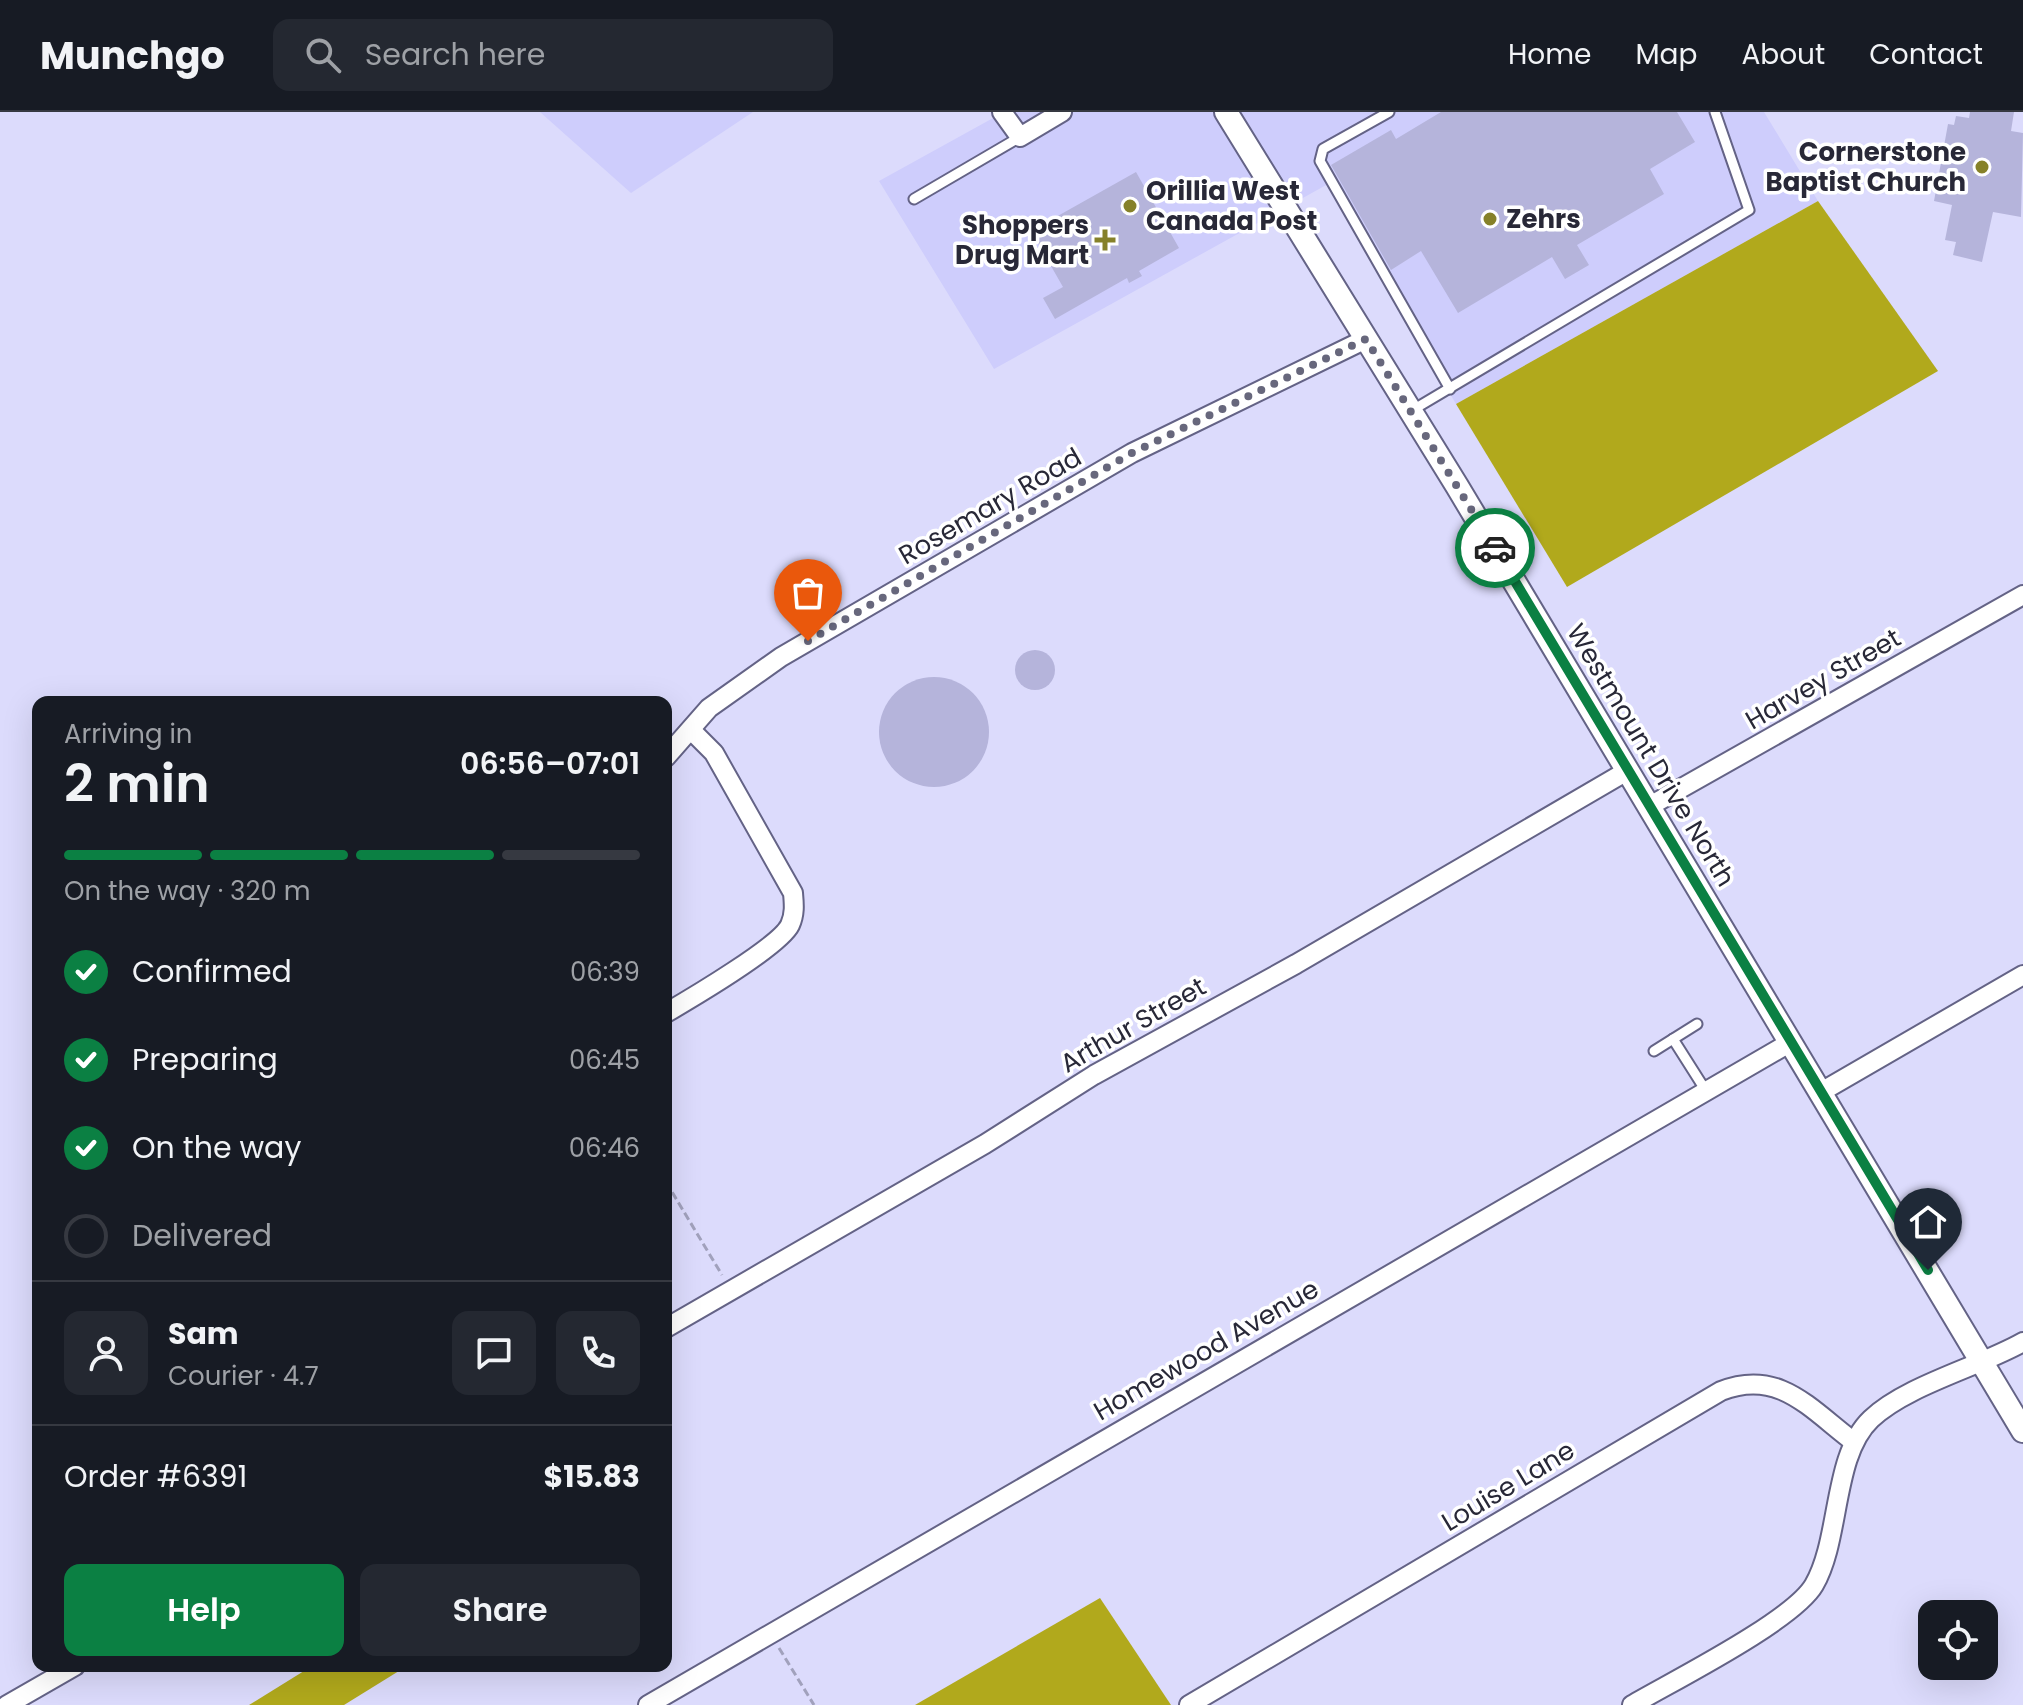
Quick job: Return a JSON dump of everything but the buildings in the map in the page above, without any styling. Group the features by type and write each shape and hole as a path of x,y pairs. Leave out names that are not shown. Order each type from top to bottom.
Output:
{"street":[{"path":"1002,112 1020,137 1062,112"},
{"name":"Westmount Drive North","path":"1226,112 1411,411 2023,1431"},
{"name":"Rosemary Road","path":"672,751 709,708 781,657 1132,453 1366,339"},
{"name":"Harvey Street","path":"1648,807 2023,595"},
{"path":"672,1010 720,982 789,928 794,911 793,893 721,765 692,731"},
{"name":"Arthur Street","path":"672,1325 985,1144 1094,1075 1296,964 1627,771"},
{"path":"1821,1092 2023,975"},
{"name":"Homewood Avenue","path":"648,1705 1791,1042"},
{"path":"1632,1705 1771,1623 1797,1605 1814,1585 1854,1442 1871,1419 1898,1402 2023,1342"},
{"name":"Louise Lane","path":"1189,1705 1721,1391 1741,1383 1779,1386 1854,1442"},
{"path":"7,1705 65,1672"}],"lane":[{"path":"1389,112 1323,149 1320,161 1450,389"},
{"path":"1411,411 1749,210 1715,112"},
{"path":"914,199 1020,137"},
{"path":"1654,1051 1697,1024"},
{"path":"1673,1039 1706,1091"}],"path":[{"path":"672,1192 732,1290"},
{"path":"771,1634 814,1705"}],"shaded area":[{"path":"540,112 753,112 631,193"},
{"path":"1004,112 1764,112 1818,201 1456,404 1328,184 994,369 879,181"},
{"path":"1818,201 1938,371 1567,587 1456,404"},
{"path":"1100,1598 1171,1705 915,1705"},
{"path":"302,1672 397,1672 344,1705 249,1705"}],"way so far":[{"path":"808,641 1132,453 1366,339 1495,548"}],"place":[{"name":"Cornerstone Baptist Church","path":"1982,167"},
{"name":"Orillia West Canada Post","path":"1130,206"},
{"name":"Zehrs","path":"1490,219"},
{"name":"Shoppers Drug Mart","path":"1105,240"}],"route":[{"path":"1495,548 1928,1270"}]}
